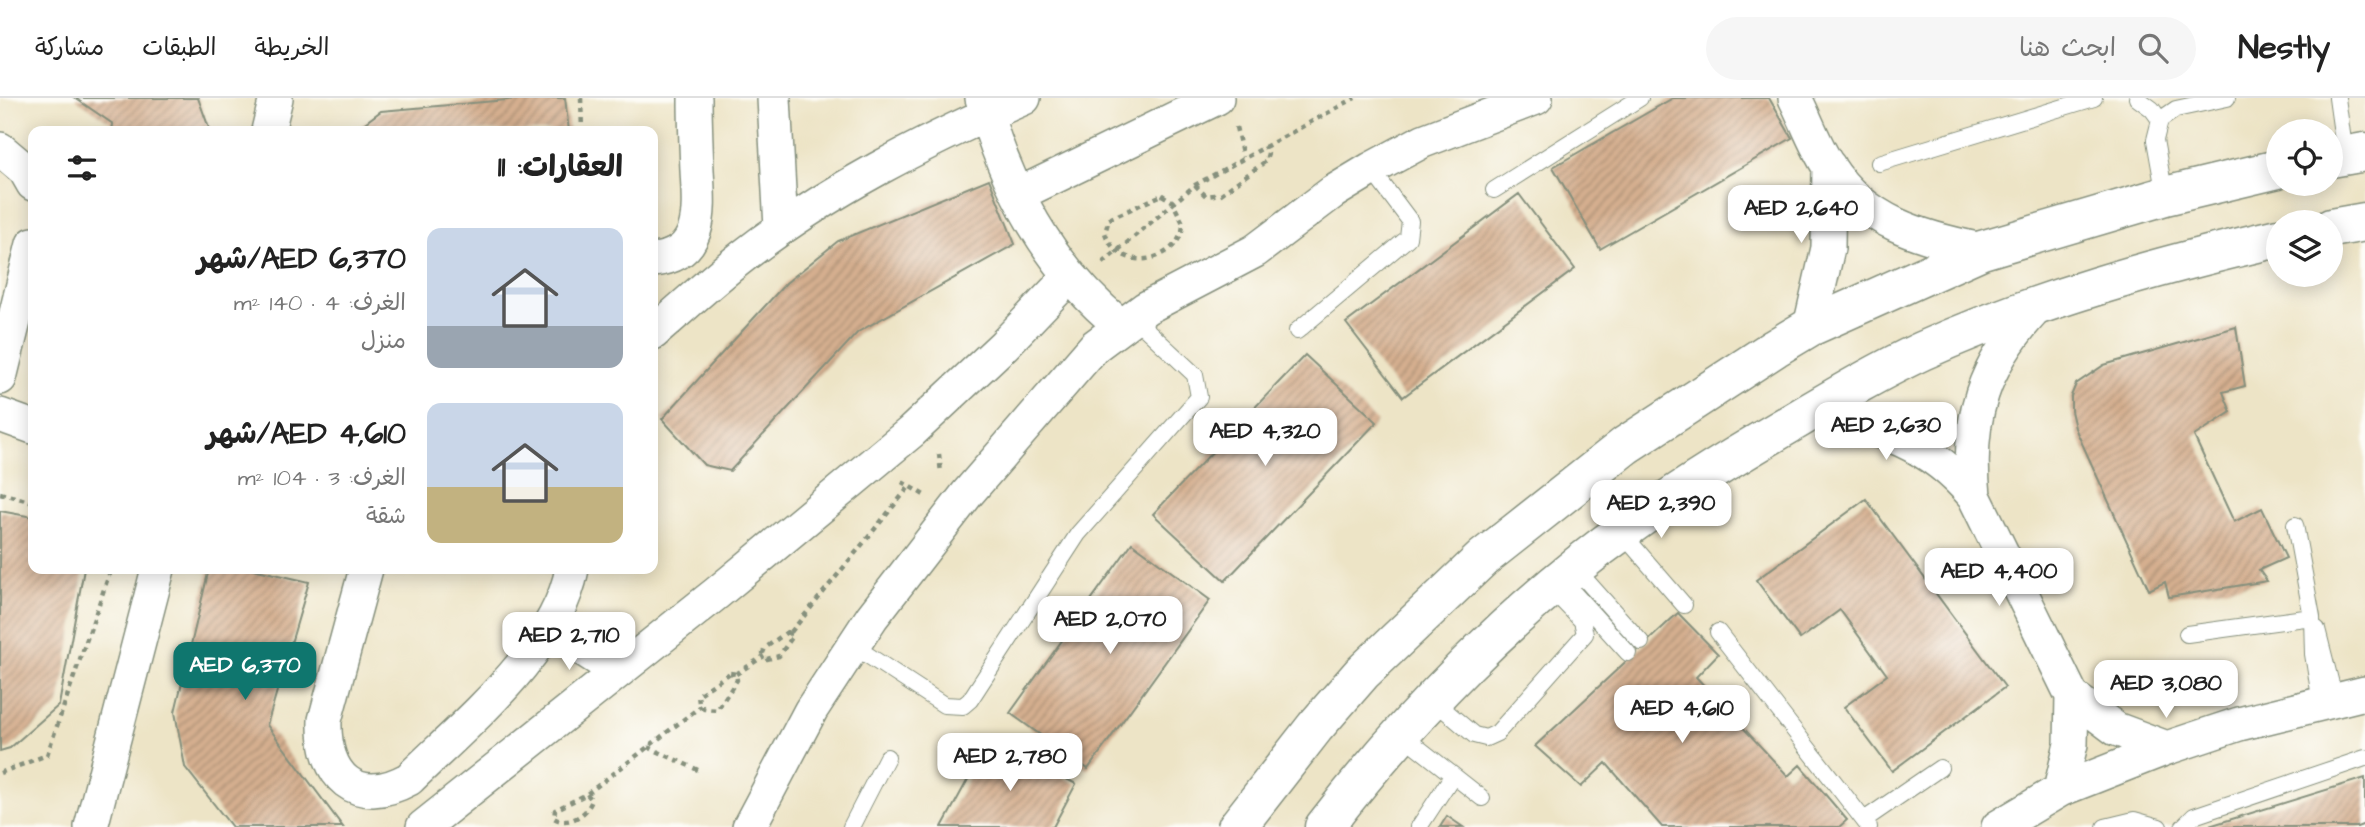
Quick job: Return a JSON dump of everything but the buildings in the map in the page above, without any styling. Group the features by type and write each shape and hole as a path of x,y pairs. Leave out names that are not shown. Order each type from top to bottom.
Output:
{"street":[{"path":"269,126 276,98"},
{"path":"658,259 673,255 690,240 699,217 695,98"},
{"path":"774,98 781,228"},
{"path":"658,329 740,258 781,228 984,106 1024,98"},
{"path":"1019,194 1217,98"},
{"path":"749,827 811,710 852,645 916,558 1074,368 1127,321 1255,251 1333,192 1371,169 1423,141 1536,98"},
{"path":"1795,98 1829,166 1860,201 1898,227 1920,236 1982,250"},
{"path":"984,106 1019,194 1050,252 1073,282 1127,321"},
{"path":"0,149 20,165 28,177"},
{"path":"1810,327 1828,248 1829,166"},
{"path":"1237,827 1315,727 1362,673 1483,558 1626,445 1810,327 1982,250 2165,196 2266,172"},
{"path":"2343,226 2365,222"},
{"path":"1324,827 1415,721 1563,579 1625,529 1810,412 1923,351 2037,307 2122,279 2266,242"},
{"path":"0,378 28,264"},
{"path":"423,827 911,432 1073,282"},
{"path":"1974,496 1971,437 1976,407 2000,353 2037,307"},
{"path":"1810,412 1884,431 1911,443 1954,471 1974,496 2072,696 2116,729 2167,748"},
{"path":"0,415 28,425"},
{"path":"91,827 157,574"},
{"path":"365,574 325,720 324,734 326,748 338,774 347,784 359,788 385,789 409,779 520,667 550,628 570,574"},
{"path":"550,628 617,671"},
{"path":"2060,790 2071,744 2072,696"},
{"path":"1998,827 2060,790 2167,748 2340,699"}],"lane":[{"path":"1494,190 1640,98"},
{"path":"1879,163 2094,98"},
{"path":"2137,98 2152,109 2160,120"},
{"path":"2165,196 2155,140 2160,120 2176,109 2227,98"},
{"path":"2337,98 2347,155"},
{"path":"1297,331 1408,238 1410,221 1371,169"},
{"path":"852,645 944,705 963,706 971,700 1078,534 1199,397 1195,375 1127,321"},
{"path":"2295,525 2312,617 2340,699"},
{"path":"1625,529 1688,602"},
{"path":"1563,579 1641,642"},
{"path":"1563,579 1628,653"},
{"path":"1415,721 1486,738 1497,733 1585,635 1582,621 1563,579"},
{"path":"2187,634 2312,617"},
{"path":"1718,632 1867,823 1940,768"},
{"path":"1415,721 1485,793 1453,775 1415,721"},
{"path":"851,827 887,757"},
{"path":"2183,827 2194,816 2365,758"},
{"path":"1419,827 1453,775"},
{"path":"2105,827 2134,820 2159,827"}],"path":[{"path":"582,98 582,126"},
{"path":"1073,282 1115,252 1172,201 1195,185 1355,98"},
{"path":"1195,185 1206,196 1222,194 1266,161 1268,153 1264,146"},
{"path":"1162,195 1172,201 1183,223 1178,241 1164,252 1144,260 1129,259 1115,252 1105,233 1109,219 1156,196 1162,195"},
{"path":"938,442 941,475"},
{"path":"903,476 902,483 932,497"},
{"path":"764,656 765,648 791,632 909,487"},
{"path":"0,494 28,501"},
{"path":"0,772 47,755 109,574"},
{"path":"764,656 771,660 779,656 792,638 791,632"},
{"path":"701,706 700,692 764,656"},
{"path":"701,706 708,710 717,710 737,680 736,674"},
{"path":"587,794 592,800 590,806 571,824 564,824 554,818 555,810 587,794 701,706"},
{"path":"648,747 698,770"}]}
